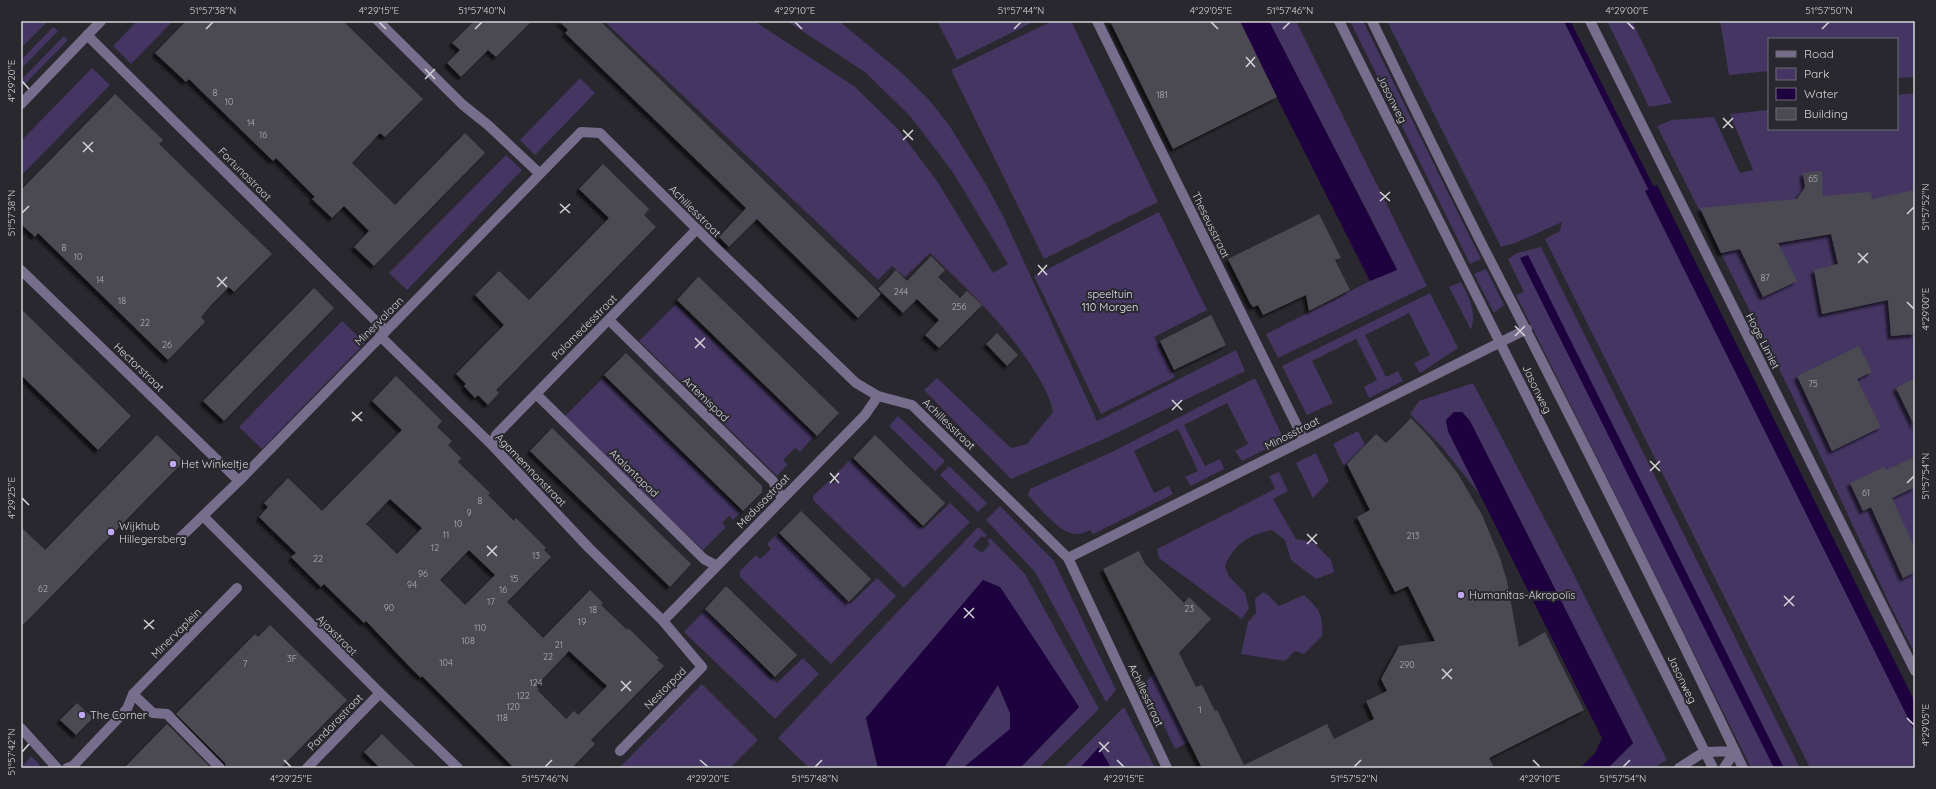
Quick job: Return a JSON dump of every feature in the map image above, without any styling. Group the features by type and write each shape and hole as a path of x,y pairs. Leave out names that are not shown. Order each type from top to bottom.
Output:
{"street":[{"path":"21,104 101,21"},
{"path":"378,21 463,105 488,125 540,174"},
{"name":"Theseusstraat","path":"1097,21 1304,440"},
{"name":"Jasonweg","path":"1339,21 1713,768"},
{"name":"Jasonweg","path":"1372,21 1490,261 1527,329 1743,768"},
{"name":"Hoge Limiet","path":"1590,21 1915,671"},
{"name":"Fortunastraat","path":"87,35 383,334"},
{"name":"Minervalaan","path":"180,538 239,481 581,132 600,132"},
{"name":"Achillesstraat","path":"600,132 697,229 856,383 878,396 912,405 1068,558 1167,768"},
{"name":"Palamedesstraat","path":"492,445 496,434 697,229"},
{"name":"Hectorstraat","path":"21,270 239,481"},
{"name":"Artemispad","path":"609,320 773,482 782,499"},
{"name":"Minosstraat","path":"1068,558 1527,329"},
{"name":"Agamemnonstraat","path":"383,334 492,445 589,548 663,621"},
{"name":"Atalantapad","path":"536,394 704,559 717,566"},
{"name":"Medusastraat","path":"663,621 865,415 878,396"},
{"name":"Ajaxstraat","path":"203,516 380,693 458,768"},
{"name":"Minervaplein","path":"67,768 72,766 127,710 133,694 236,588"},
{"name":"Nestorpad","path":"620,751 702,667 663,621"},
{"name":"Pandorastraat","path":"307,768 380,693"},
{"path":"133,694 153,714 167,714 220,768"},
{"path":"21,728 57,768"},
{"path":"1679,768 1704,752 1735,751"},
{"path":"1724,768 1735,751"}],"green space":[{"path":"21,21 48,21 21,48"},
{"path":"137,21 173,21 131,64 114,47 114,45"},
{"path":"604,21 754,21 854,86 897,128 937,181 993,273 1008,264 952,171 910,116 865,72 787,21 839,21 902,73 930,101 949,125 987,186 1004,218 1097,421 1236,350 1245,371 1104,439 1011,479 924,390 937,378 1011,448 1027,444 1053,412 1052,406 1043,385 1034,370 999,323 930,253 905,277 892,266 878,280"},
{"path":"937,21 1031,21 1031,23 957,60"},
{"path":"1052,21 1071,21 1158,202 1044,259 951,70"},
{"path":"1269,21 1296,21 1427,286 1278,358 1266,334 1370,281 1397,269"},
{"path":"1350,21 1363,21 1481,259 1470,264"},
{"path":"1387,21 1569,21 1915,704 1915,768 1810,768 1545,239 1560,231 1562,222 1518,242 1501,247"},
{"path":"1607,21 1632,21 1672,103 1649,107"},
{"path":"1720,21 1915,21 1915,77 1898,78 1898,38 1768,38 1768,71 1729,75"},
{"path":"53,27 58,31 21,69 21,60"},
{"path":"64,36 68,40 21,88 21,80"},
{"path":"92,68 110,85 21,176 21,141"},
{"path":"580,78 595,93 535,155 520,140"},
{"path":"1915,93 1915,654 1889,603 1793,397 1657,126 1672,120 1714,117 1740,173 1753,170 1730,114 1768,110 1768,130 1898,130 1898,95"},
{"path":"506,155 522,170 407,290 389,273"},
{"name":"speeltuin 110 Morgen","path":"1159,212 1207,310 1154,337 1175,377 1101,414 1034,276"},
{"path":"1541,247 1800,768 1751,768 1516,295 1524,292 1508,259 1517,253"},
{"path":"1486,269 1504,305 1494,313 1474,274"},
{"path":"1461,282 1473,311 1473,323 1471,330 1449,287"},
{"path":"1430,293 1458,348 1420,373 1414,363 1430,355 1409,313 1365,335 1386,377 1398,371 1403,381 1369,398 1364,387 1377,380 1356,339 1312,361 1333,403 1307,415 1282,366"},
{"path":"676,304 814,436 800,452 795,448 783,460 788,464 777,476 639,341"},
{"path":"342,321 365,343 262,449 239,427"},
{"path":"603,378 741,512 733,520 729,516 722,523 726,527 703,550 564,417"},
{"path":"1255,378 1284,440 1242,461 1235,451 1248,444 1227,403 1184,425 1205,466 1220,459 1224,469 1191,486 1185,477 1198,471 1178,429 1134,451 1154,493 1169,486 1173,494 1093,534 1090,530 1079,534 1065,531 1051,520 1028,495 1030,489 1114,451"},
{"path":"1473,383 1570,567 1667,760 1653,768 1608,768 1633,743 1470,421 1462,412 1446,420 1448,431 1480,495 1442,447 1410,414 1419,401"},
{"path":"898,416 945,461 935,471 889,426"},
{"path":"1358,431 1365,445 1344,466 1333,444"},
{"path":"1316,453 1329,481 1313,498 1296,463"},
{"path":"851,459 923,529 950,503 970,522 904,588 813,500 813,496 829,481 833,484 838,479 835,475"},
{"path":"949,466 987,503 978,512 940,475"},
{"path":"1279,472 1288,491 1273,499 1296,539 1313,542 1331,560 1334,572 1316,579 1291,560 1285,540 1272,530 1256,534 1244,541 1233,551 1225,566 1229,576 1245,593 1249,608 1242,619 1159,558 1157,549 1275,489 1269,476"},
{"path":"1000,506 1054,561 1116,690 1106,702 1035,572 986,520"},
{"path":"978,527 987,535 984,538 982,536 973,546 982,553 990,544 987,541 990,538 1025,574 1099,709 1039,768 1020,768 1079,707 1000,587 866,718 878,768 809,768 778,738"},
{"path":"777,534 850,604 877,578 896,596 831,664 740,577 740,571 756,555 760,559 771,549 767,544"},
{"path":"1263,592 1279,606 1304,595 1317,609 1322,622 1322,636 1304,654 1295,651 1285,661 1241,654 1248,622 1256,613 1255,599"},
{"path":"705,610 777,683 803,658 819,674 775,719 684,632"},
{"path":"1154,673 1189,742 1175,749 1144,684"},
{"path":"702,684 758,740 730,768 619,768"},
{"path":"998,685 1010,713 1011,729 963,768 946,768 945,766"},
{"path":"1124,707 1155,768 1111,768 1099,747 1080,768 1063,768"},
{"path":"31,756 39,764 40,768 21,768"}],"water":[{"path":"1238,21 1269,21 1397,270 1370,281"},
{"path":"1657,185 1915,702 1915,732 1645,191"},
{"path":"1528,255 1784,768 1774,768 1520,258"},
{"path":"1454,412 1462,412 1470,421 1633,743 1608,768 1580,768 1595,753 1602,738 1448,431 1446,420"},
{"path":"983,580 1000,587 1079,707 1020,768 963,768 1010,729 1010,713 998,685 945,766 946,768 878,768 866,718"},
{"path":"1099,747 1111,768 1080,768"}],"building":[{"path":"186,21 343,21 423,99 385,137 380,133 352,163 395,205 465,133 485,153 374,266 354,247 369,231 344,206 332,218 312,199 315,197 276,158 273,161 189,79 186,82 155,53"},
{"path":"474,21 532,21 496,57 488,50 461,77 447,63 460,50 452,43"},
{"path":"559,21 600,21 881,294 858,318 757,219 729,247 719,237 746,208 565,33 568,30"},
{"path":"1110,21 1240,21 1277,97 1173,149"},
{"path":"115,94 163,140 159,144 272,254 234,292 229,287 212,304 201,317 205,322 168,360 38,233 35,237 21,224 21,190"},
{"path":"603,164 649,209 644,215 656,227 496,390 499,393 488,405 478,395 475,398 464,386 466,384 456,374 504,325 475,295 499,271 529,300 609,218 579,189"},
{"path":"1822,171 1823,196 1871,192 1872,199 1915,190 1915,334 1891,336 1888,300 1822,314 1814,270 1838,264 1831,234 1778,243 1797,281 1763,297 1740,249 1721,253 1700,208 1797,199 1805,187 1803,173"},
{"path":"1319,214 1341,258 1335,260 1350,290 1309,311 1306,295 1263,315 1258,305 1253,307 1250,303 1228,259"},
{"path":"931,256 945,270 938,277 960,298 967,291 982,305 939,348 925,335 939,320 917,299 903,313 878,289 896,270 907,281"},
{"path":"699,277 839,413 817,436 677,300"},
{"path":"314,288 334,308 224,421 203,401"},
{"path":"21,309 131,416 98,450 21,375"},
{"path":"1211,315 1226,345 1174,370 1160,341"},
{"path":"997,333 1018,355 1007,366 986,344"},
{"path":"1859,346 1872,372 1857,379 1881,427 1832,451 1797,376"},
{"path":"626,353 762,486 762,492 743,511 604,375"},
{"path":"396,376 442,421 437,427 452,441 448,445 461,458 458,462 490,493 488,495 514,521 516,518 546,548 544,550 551,557 507,602 543,638 590,590 603,603 601,605 627,630 628,628 659,658 657,660 664,666 591,740 595,744 572,768 514,768 422,676 421,678 366,621 364,623 324,584 321,587 291,557 296,553 259,517 268,507 264,503 288,478 322,511 402,430 372,401","holes":["390,499 422,528 397,554 366,524","469,550 495,575 465,605 440,580","569,651 607,686 578,715 574,711 566,719 537,690 539,689 536,686"]},
{"path":"1915,378 1915,427 1896,388"},
{"name":"Humanitas-Akropolis","path":"1411,418 1429,437 1458,474 1482,515 1500,558 1507,581 1519,647 1545,632 1584,710 1489,758 1494,768 1202,768 1103,569 1139,551 1145,564 1184,603 1189,597 1211,619 1179,653 1196,687 1202,685 1215,711 1217,710 1244,765 1327,724 1334,739 1374,719 1366,701 1387,691 1381,679 1399,646 1435,641 1408,586 1395,592 1357,517 1370,510 1347,464 1376,434 1386,443"},
{"path":"552,428 691,564 670,587 530,451"},
{"path":"157,435 184,461 21,627 21,527 45,550"},
{"path":"875,435 945,503 923,526 853,458"},
{"path":"1915,457 1915,487 1892,498 1915,549 1915,572 1903,578 1871,507 1863,511 1850,483 1884,467 1886,470"},
{"path":"801,511 871,579 849,602 779,533"},
{"path":"725,587 727,587 797,655 775,677 705,609"},
{"path":"270,625 347,700 281,768 226,768 225,763 176,714 255,634 258,637"},
{"path":"77,703 93,718 76,735 60,720"},
{"path":"167,724 211,768 124,768"},
{"path":"382,734 417,768 380,768 364,752"}],"waterway":[{"path":"1567,21 1651,188"}],"place":[{"name":"Het Winkeltje","path":"173,464"},
{"name":"Wijkhub Hillegersberg","path":"111,532"},
{"name":"Humanitas-Akropolis","path":"1461,595"},
{"name":"The Corner","path":"82,715"}]}
